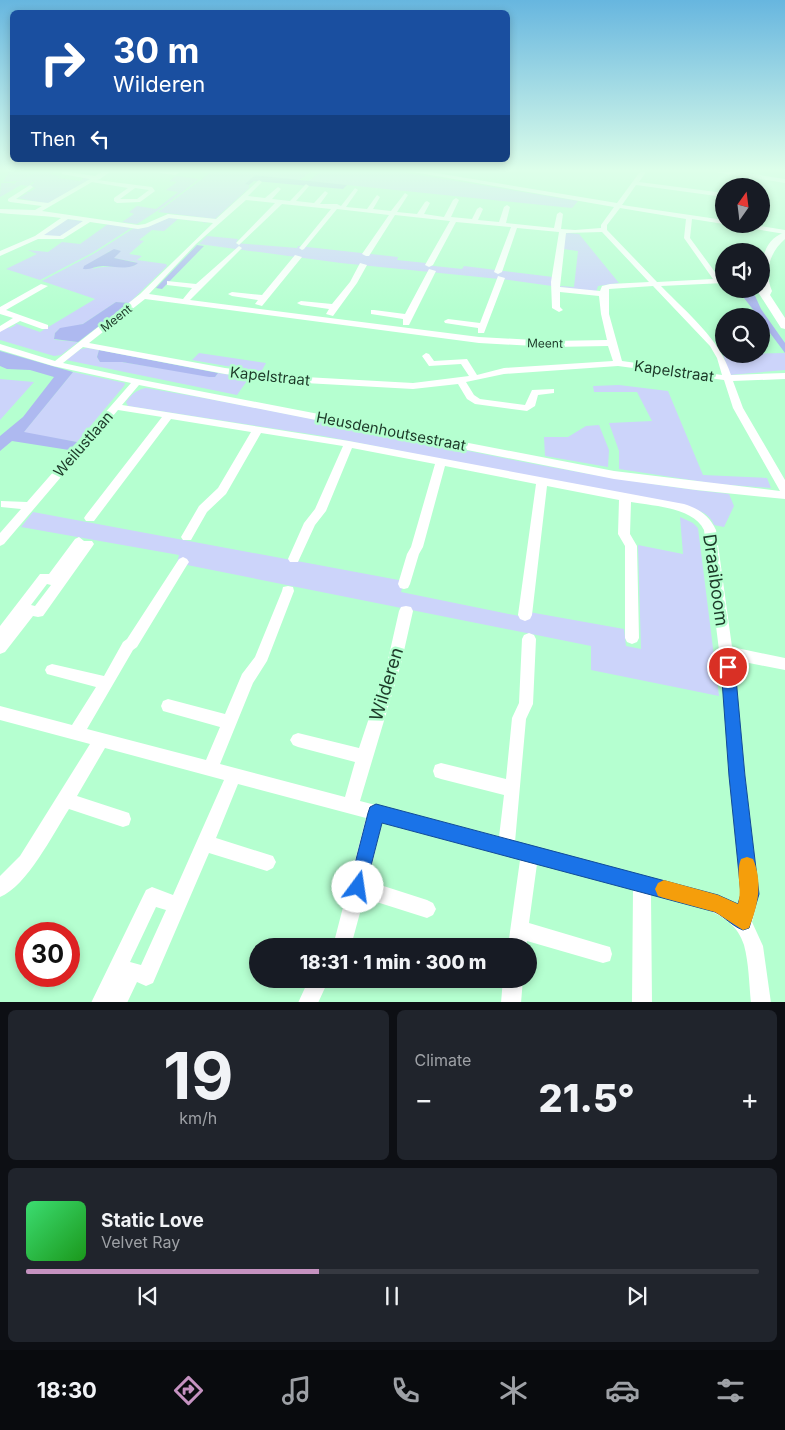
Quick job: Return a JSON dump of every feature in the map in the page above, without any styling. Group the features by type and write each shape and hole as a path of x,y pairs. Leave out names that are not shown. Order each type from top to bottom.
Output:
{"street":[{"path":"59,216 138,227 146,226 168,216 218,221"},
{"path":"143,296 224,216"},
{"path":"184,302 225,263 238,246 245,230 251,231 267,216"},
{"path":"299,248 306,235 311,235 330,216"},
{"path":"363,253 368,240 374,240 392,216"},
{"path":"428,216 502,224 530,224 560,230 604,230 713,344 738,408 785,489"},
{"path":"474,221 477,216"},
{"path":"502,224 505,216"},
{"path":"559,310 556,308 555,303 555,282 560,216"},
{"path":"604,230 604,225 611,216"},
{"path":"681,216 715,221"},
{"path":"0,254 37,237 66,217"},
{"path":"689,217 686,238 715,274"},
{"path":"402,331 415,301 422,291 430,268 430,252 435,252 450,228 450,218"},
{"path":"37,237 61,238 89,220"},
{"path":"479,340 488,309 496,296 499,275 497,254 503,255 509,245 515,225"},
{"path":"770,233 783,237 770,255"},
{"path":"254,311 301,257"},
{"path":"326,321 334,307 366,265"},
{"path":"618,363 611,343 604,294 606,288 610,286 655,283 715,281"},
{"path":"170,283 198,287"},
{"path":"0,311 44,286"},
{"path":"556,289 604,294"},
{"path":"232,294 264,298"},
{"name":"Meent","path":"56,364 143,296 479,340 552,344 611,343"},
{"path":"768,298 785,326"},
{"path":"301,303 334,307"},
{"path":"0,311 45,327"},
{"path":"374,312 408,317"},
{"path":"0,329 19,318"},
{"path":"448,321 483,326"},
{"name":"Kapelstraat","path":"82,344 225,372 413,386 461,381 504,371 618,363 727,378 785,376"},
{"name":"Heusdenhoutsestraat","path":"0,347 56,364 137,382 614,475 785,495"},
{"path":"426,356 432,364 464,361 474,377"},
{"path":"461,381 470,397 478,402 527,408 532,404 532,397 535,392 551,391"},
{"name":"Weilustlaan","path":"0,541 137,382"},
{"name":"Heusdenhoutsestraat","path":"115,407 350,444 684,508 701,516"},
{"path":"90,518 169,416"},
{"path":"187,537 204,509 222,491 258,429"},
{"name":"Heusdenhoutsestraat","path":"294,559 310,523 320,511 350,444"},
{"name":"Heusdenhoutsestraat","path":"404,584 442,462"},
{"path":"525,616 542,481"},
{"path":"625,497 624,534 631,546 632,638"},
{"path":"5,504 30,506"},
{"name":"Draaiboom","path":"701,516 707,522 710,530 726,652 750,894 743,921"},
{"path":"0,648 34,611 84,543"},
{"path":"76,733 128,646 132,643 183,562"},
{"path":"0,636 44,578 56,581"},
{"path":"210,769 247,680 260,661 288,591"},
{"name":"Wilderen","path":"350,806 394,664 406,611"},
{"path":"506,847 519,718 526,704 529,639"},
{"path":"726,652 785,664"},
{"path":"52,670 107,683"},
{"path":"168,706 229,722"},
{"path":"0,713 718,904 733,911 743,921 751,936 761,1002"},
{"path":"0,888 26,862 101,740"},
{"path":"298,740 364,757"},
{"path":"441,771 513,789"},
{"path":"118,1002 132,971 146,976 234,775"},
{"path":"65,800 123,819"},
{"path":"344,938 376,813"},
{"path":"205,843 267,862"},
{"path":"518,938 530,854"},
{"path":"642,884 642,1002"},
{"path":"358,887 428,909"},
{"path":"101,1002 152,896 177,905"},
{"path":"537,942 603,954"},
{"path":"308,1002 315,988"},
{"path":"511,1002 512,988"}],"shaded area":[{"path":"131,216 150,216 137,224 122,222"},
{"path":"189,216 219,216 215,219"},
{"path":"168,217 211,223 178,219 164,231 152,230 139,240 144,241 129,254 142,256 137,260 166,264 167,266 129,303 116,302 83,324 58,330 55,333 54,339 78,342 61,355 54,356 0,340 0,331 16,325 14,323 40,332 95,299 42,281 95,253 134,228 147,227","holes":["110,251 113,258 136,262 134,266 93,269 95,261"]},
{"path":"65,219 83,221 61,237 44,236 44,234"},
{"path":"108,224 131,228 92,253 40,280 6,269 37,254 28,250 48,252 62,242 80,244"},
{"path":"565,234 579,234 619,283 598,286 596,292 560,287 574,287 578,251 563,249"},
{"path":"207,236 238,239 236,243 297,248 298,246 398,257 397,260 426,263 425,265 462,269 464,266 553,277 552,286 341,263 199,244"},
{"path":"197,245 204,246 162,289 156,288"},
{"path":"114,249 121,251 114,258 138,263 130,267 103,266 83,269 84,266"},
{"path":"744,298 756,298 761,308 752,308"},
{"path":"116,302 129,303 78,342 54,339 55,333 60,328 83,324"},
{"path":"770,322 785,343 785,353 770,333"},
{"path":"81,349 99,350 97,357 100,362 122,362 215,377 218,373 249,378 237,395 66,360"},
{"path":"99,350 218,373 215,377 209,377 122,362 100,362 97,357"},
{"path":"0,351 73,372 24,432 77,442 69,450 12,441 0,451 0,436 23,417 54,377 30,370 7,369 0,366"},
{"path":"199,353 266,363 261,372 192,360"},
{"path":"770,353 785,353 785,370 730,375 726,363 770,363"},
{"path":"73,372 125,383 77,442 23,433"},
{"path":"0,379 34,382 0,420"},
{"path":"619,385 668,391 703,475 767,478 771,488 717,484 619,469 619,451 609,423 652,421 637,392 594,392 593,386"},
{"path":"146,388 583,473 729,494 734,506 724,527 714,525 712,520 704,513 689,507 323,436 128,406 126,402 132,395"},
{"path":"599,425 609,450 608,467 545,456 544,437 568,437 586,426"},
{"path":"33,512 404,581 401,592 529,618 529,612 624,629 626,646 641,649 638,545 683,554 680,517 693,523 698,528 719,696 591,670 591,646 177,563 179,555 21,527"}],"slow traffic":[{"path":"664,889 718,904 733,911 743,921 750,894 747,865"}],"route":[{"path":"358,887 376,813 718,904 733,911 743,921 750,894 737,776 728,667"}]}
